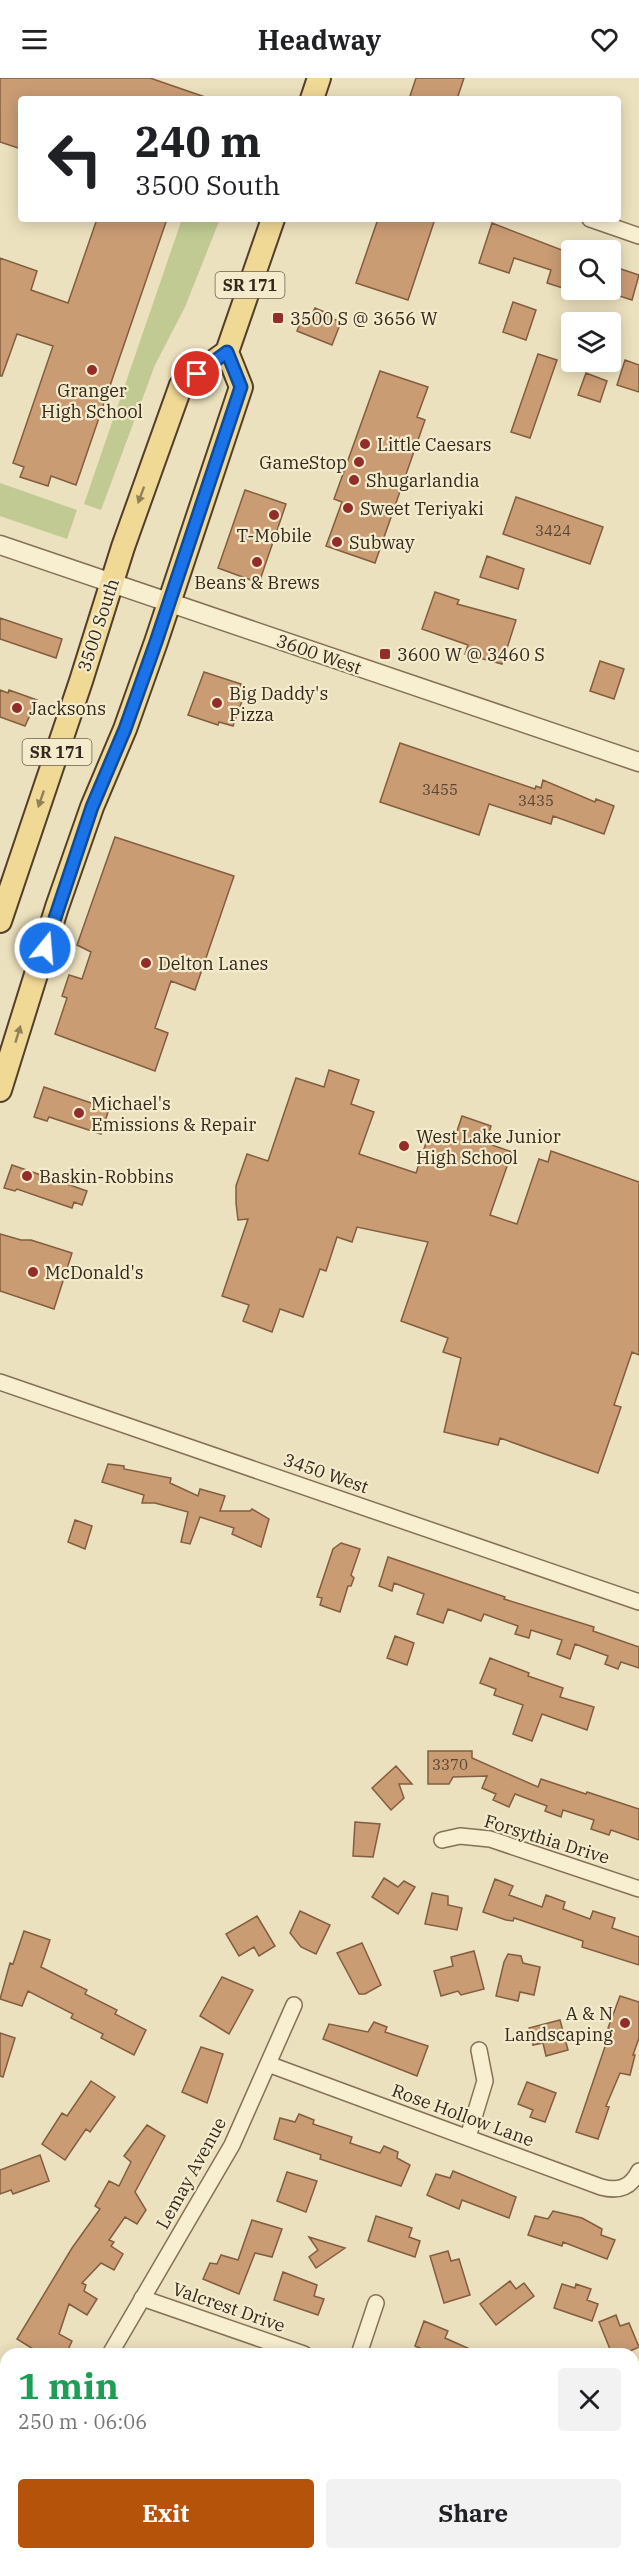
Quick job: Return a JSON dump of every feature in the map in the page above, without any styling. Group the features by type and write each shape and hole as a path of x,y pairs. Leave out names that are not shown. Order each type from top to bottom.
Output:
{"main road":[{"path":"313,96 319,78"},
{"name":"SR 171","path":"0,1090 57,907 92,807 125,729 241,387 227,352 272,222"},
{"name":"3500 South","path":"0,921 112,583 181,385 227,352"}],"street":[{"path":"599,222 639,236"},
{"name":"3600 West","path":"0,545 639,762"},
{"name":"3450 West","path":"0,1382 639,1602"},
{"name":"Forsythia Drive","path":"442,1840 460,1836 490,1839 639,1889"},
{"name":"Lemay Avenue","path":"113,2348 232,2145 294,2004"},
{"path":"468,2137 486,2081 479,2050"},
{"name":"Rose Hollow Lane","path":"268,2064 609,2189 615,2190 626,2186 632,2182 639,2171"},
{"name":"Valcrest Drive","path":"142,2298 287,2348"},
{"path":"361,2348 376,2303"}],"green space":[{"path":"181,222 219,222 185,307 155,365 101,510 84,504"},
{"path":"0,483 77,510 67,539 0,516"}],"building":[{"path":"0,78 150,78 202,96 18,96 18,148 0,142"},
{"path":"416,78 464,78 458,96 410,96"},
{"name":"Granger High School","path":"96,222 166,222 76,485 51,476 48,486 20,477 24,467 13,463 53,346 17,334 2,376 0,376 0,258 37,271 31,290 68,303"},
{"path":"377,222 434,222 408,300 356,283"},
{"path":"492,223 561,250 561,287 547,283 551,270 514,258 509,273 479,263"},
{"path":"621,269 639,275 632,300 621,296"},
{"path":"513,302 536,310 526,340 503,332"},
{"path":"315,308 341,322 332,345 297,331 305,311 312,314"},
{"path":"538,354 557,360 530,438 511,432"},
{"path":"625,360 639,365 639,392 617,385"},
{"path":"380,371 428,387 417,417 425,420 375,563 326,546 342,502 334,499"},
{"path":"586,373 607,381 600,402 578,395"},
{"path":"245,490 286,504 259,583 218,568"},
{"path":"516,497 603,527 590,564 503,534"},
{"path":"487,556 524,569 518,589 480,577"},
{"path":"435,592 459,600 457,604 516,620 502,664 465,654 468,645 422,629"},
{"path":"0,618 62,639 56,658 0,639"},
{"path":"600,661 624,669 614,699 590,691"},
{"name":"Big Daddy's Pizza","path":"204,672 241,684 240,688 246,690 233,726 219,722 218,725 188,715"},
{"name":"Jacksons","path":"0,690 8,693 9,690 37,700 25,726 0,717"},
{"path":"400,743 535,789 536,786 541,788 543,780 595,802 596,799 614,806 604,834 553,816 551,824 489,804 479,835 380,802"},
{"name":"Delton Lanes","path":"115,837 234,876 195,990 171,981 155,1028 168,1033 155,1071 55,1034 67,998 62,996 69,975 82,979 91,952 77,945"},
{"path":"329,1070 359,1080 351,1104 374,1112 359,1154 416,1173 430,1131 454,1140 462,1116 491,1126 486,1143 512,1152 490,1215 517,1224 539,1159 548,1162 551,1151 639,1182 639,1355 632,1352 614,1405 621,1407 598,1473 500,1438 498,1445 444,1432 461,1358 443,1352 448,1338 401,1321 428,1242 357,1227 352,1242 337,1237 326,1271 320,1269 303,1317 280,1309 272,1332 243,1321 249,1305 222,1296 248,1219 238,1220 236,1203 236,1186 247,1154 268,1161 296,1078 324,1087"},
{"name":"Michael's Emissions & Repair","path":"44,1087 109,1109 101,1134 49,1117 47,1121 34,1117"},
{"name":"Baskin-Robbins","path":"12,1165 87,1191 82,1205 74,1202 72,1208 17,1189 15,1191 4,1188"},
{"name":"McDonald's","path":"0,1234 21,1240 31,1240 72,1253 54,1309 0,1291"},
{"path":"108,1464 171,1478 170,1483 198,1496 200,1489 225,1496 220,1511 250,1511 252,1509 269,1519 261,1547 232,1534 234,1528 200,1517 190,1544 181,1542 188,1512 155,1503 142,1503 144,1495 102,1482"},
{"path":"75,1520 92,1526 85,1549 68,1542"},
{"path":"341,1543 360,1549 351,1575 354,1578 351,1586 348,1586 340,1612 320,1605 322,1598 317,1597 333,1549"},
{"path":"388,1557 505,1597 504,1599 594,1627 593,1631 639,1647 639,1668 621,1662 618,1669 605,1664 608,1656 575,1644 570,1659 557,1654 562,1640 531,1630 529,1638 515,1634 518,1626 484,1614 481,1621 448,1609 443,1623 417,1614 424,1594 394,1583 392,1591 379,1586"},
{"path":"395,1636 414,1643 407,1665 387,1658"},
{"path":"490,1658 529,1673 528,1676 563,1688 560,1697 594,1707 587,1730 542,1714 532,1741 513,1734 523,1705 494,1695 496,1689 480,1683"},
{"path":"428,1751 472,1751 472,1758 538,1787 541,1779 639,1809 639,1840 611,1830 609,1835 591,1829 594,1820 563,1810 561,1817 545,1811 547,1806 515,1794 509,1807 493,1800 496,1794 482,1788 487,1776 453,1777 449,1784 428,1784"},
{"path":"396,1766 412,1784 399,1784 404,1798 391,1810 372,1788"},
{"path":"355,1822 380,1824 373,1857 353,1856"},
{"path":"384,1878 398,1887 404,1881 415,1887 398,1914 372,1897"},
{"path":"495,1879 513,1886 509,1895 542,1907 546,1895 565,1902 563,1909 590,1919 593,1911 615,1918 612,1928 639,1937 639,1965 582,1947 583,1941 514,1918 513,1921 506,1920 483,1912"},
{"path":"432,1893 448,1896 448,1905 462,1908 457,1930 425,1924"},
{"path":"300,1911 330,1925 316,1954 301,1947 290,1933"},
{"path":"257,1916 275,1946 259,1956 254,1947 239,1956 226,1934"},
{"path":"24,1931 50,1940 41,1967 87,1990 85,1994 117,2010 115,2014 146,2030 134,2055 101,2038 103,2034 71,2018 73,2014 28,1991 22,2006 0,1999 10,1963 13,1964"},
{"path":"362,1943 381,1985 365,1994 359,1994 337,1953"},
{"path":"474,1951 484,1989 461,1995 458,1991 441,1996 434,1971 453,1966 451,1957"},
{"path":"508,1954 521,1956 523,1963 540,1967 534,1995 520,1992 518,2001 496,1996"},
{"path":"222,1977 253,1990 229,2034 200,2016"},
{"path":"620,1996 639,2002 639,2038 633,2055 635,2055 630,2075 620,2073 606,2106 609,2107 598,2139 576,2132"},
{"path":"560,2020 568,2050 546,2056 543,2043 533,2045 529,2028"},
{"path":"374,2022 387,2027 385,2032 428,2046 417,2076 323,2039 329,2024 368,2032"},
{"path":"0,2033 15,2038 3,2077 0,2076"},
{"path":"201,2047 223,2054 207,2103 182,2092"},
{"path":"91,2081 115,2097 90,2132 86,2129 65,2160 42,2144 62,2113 67,2116"},
{"path":"527,2082 556,2093 545,2122 530,2117 533,2110 518,2104"},
{"path":"299,2114 314,2120 313,2124 352,2137 350,2143 380,2153 384,2146 398,2152 397,2158 410,2165 401,2186 320,2159 321,2155 274,2139 280,2118 295,2122"},
{"path":"147,2125 165,2136 135,2192 146,2210 137,2224 125,2217 109,2240 114,2242 111,2246 123,2254 114,2270 101,2263 82,2283 86,2285 84,2291 97,2299 87,2315 69,2304 59,2334 72,2341 69,2348 31,2348 17,2339 72,2248 100,2209 95,2206 109,2181 119,2186 131,2162 124,2156"},
{"path":"40,2155 49,2181 13,2194 11,2190 0,2194 0,2170"},
{"path":"453,2171 516,2197 509,2218 462,2200 459,2209 427,2195 436,2174 450,2178"},
{"path":"287,2172 317,2181 306,2212 277,2201"},
{"path":"553,2211 582,2218 602,2229 601,2235 615,2240 607,2259 563,2242 562,2246 528,2235 535,2216 548,2219"},
{"path":"376,2216 412,2228 409,2237 420,2241 415,2257 368,2241"},
{"path":"252,2220 282,2229 272,2257 255,2253 239,2294 203,2279 210,2263 217,2264 221,2255 238,2260"},
{"path":"309,2237 345,2248 316,2268 309,2257 318,2250"},
{"path":"448,2251 451,2261 459,2259 470,2295 444,2303 430,2256"},
{"path":"283,2272 317,2285 314,2296 324,2299 318,2315 274,2300"},
{"path":"510,2281 516,2289 524,2283 534,2296 496,2325 480,2304"},
{"path":"562,2284 575,2288 576,2284 591,2289 587,2300 598,2304 592,2321 554,2308"},
{"path":"616,2315 620,2326 629,2323 639,2347 610,2348 599,2322"},
{"path":"424,2321 448,2331 445,2338 468,2348 420,2348 415,2346"}],"place":[{"name":"3500 S @ 3656 W","path":"278,318"},
{"name":"Granger High School","path":"92,370"},
{"name":"Little Caesars","path":"365,444"},
{"name":"GameStop","path":"359,462"},
{"name":"Shugarlandia","path":"354,480"},
{"name":"Sweet Teriyaki","path":"348,508"},
{"name":"T-Mobile","path":"274,515"},
{"name":"Subway","path":"337,542"},
{"name":"Beans & Brews","path":"257,562"},
{"name":"3600 W @ 3460 S","path":"385,654"},
{"name":"Big Daddy's Pizza","path":"217,703"},
{"name":"Jacksons","path":"17,708"},
{"name":"Delton Lanes","path":"146,963"},
{"name":"Michael's Emissions & Repair","path":"79,1113"},
{"name":"West Lake Junior High School","path":"404,1146"},
{"name":"Baskin-Robbins","path":"27,1176"},
{"name":"McDonald's","path":"33,1272"},
{"name":"A & N Landscaping","path":"625,2023"}],"route":[{"path":"45,948 92,807 125,729 156,642 241,387 227,352 197,374"}]}
